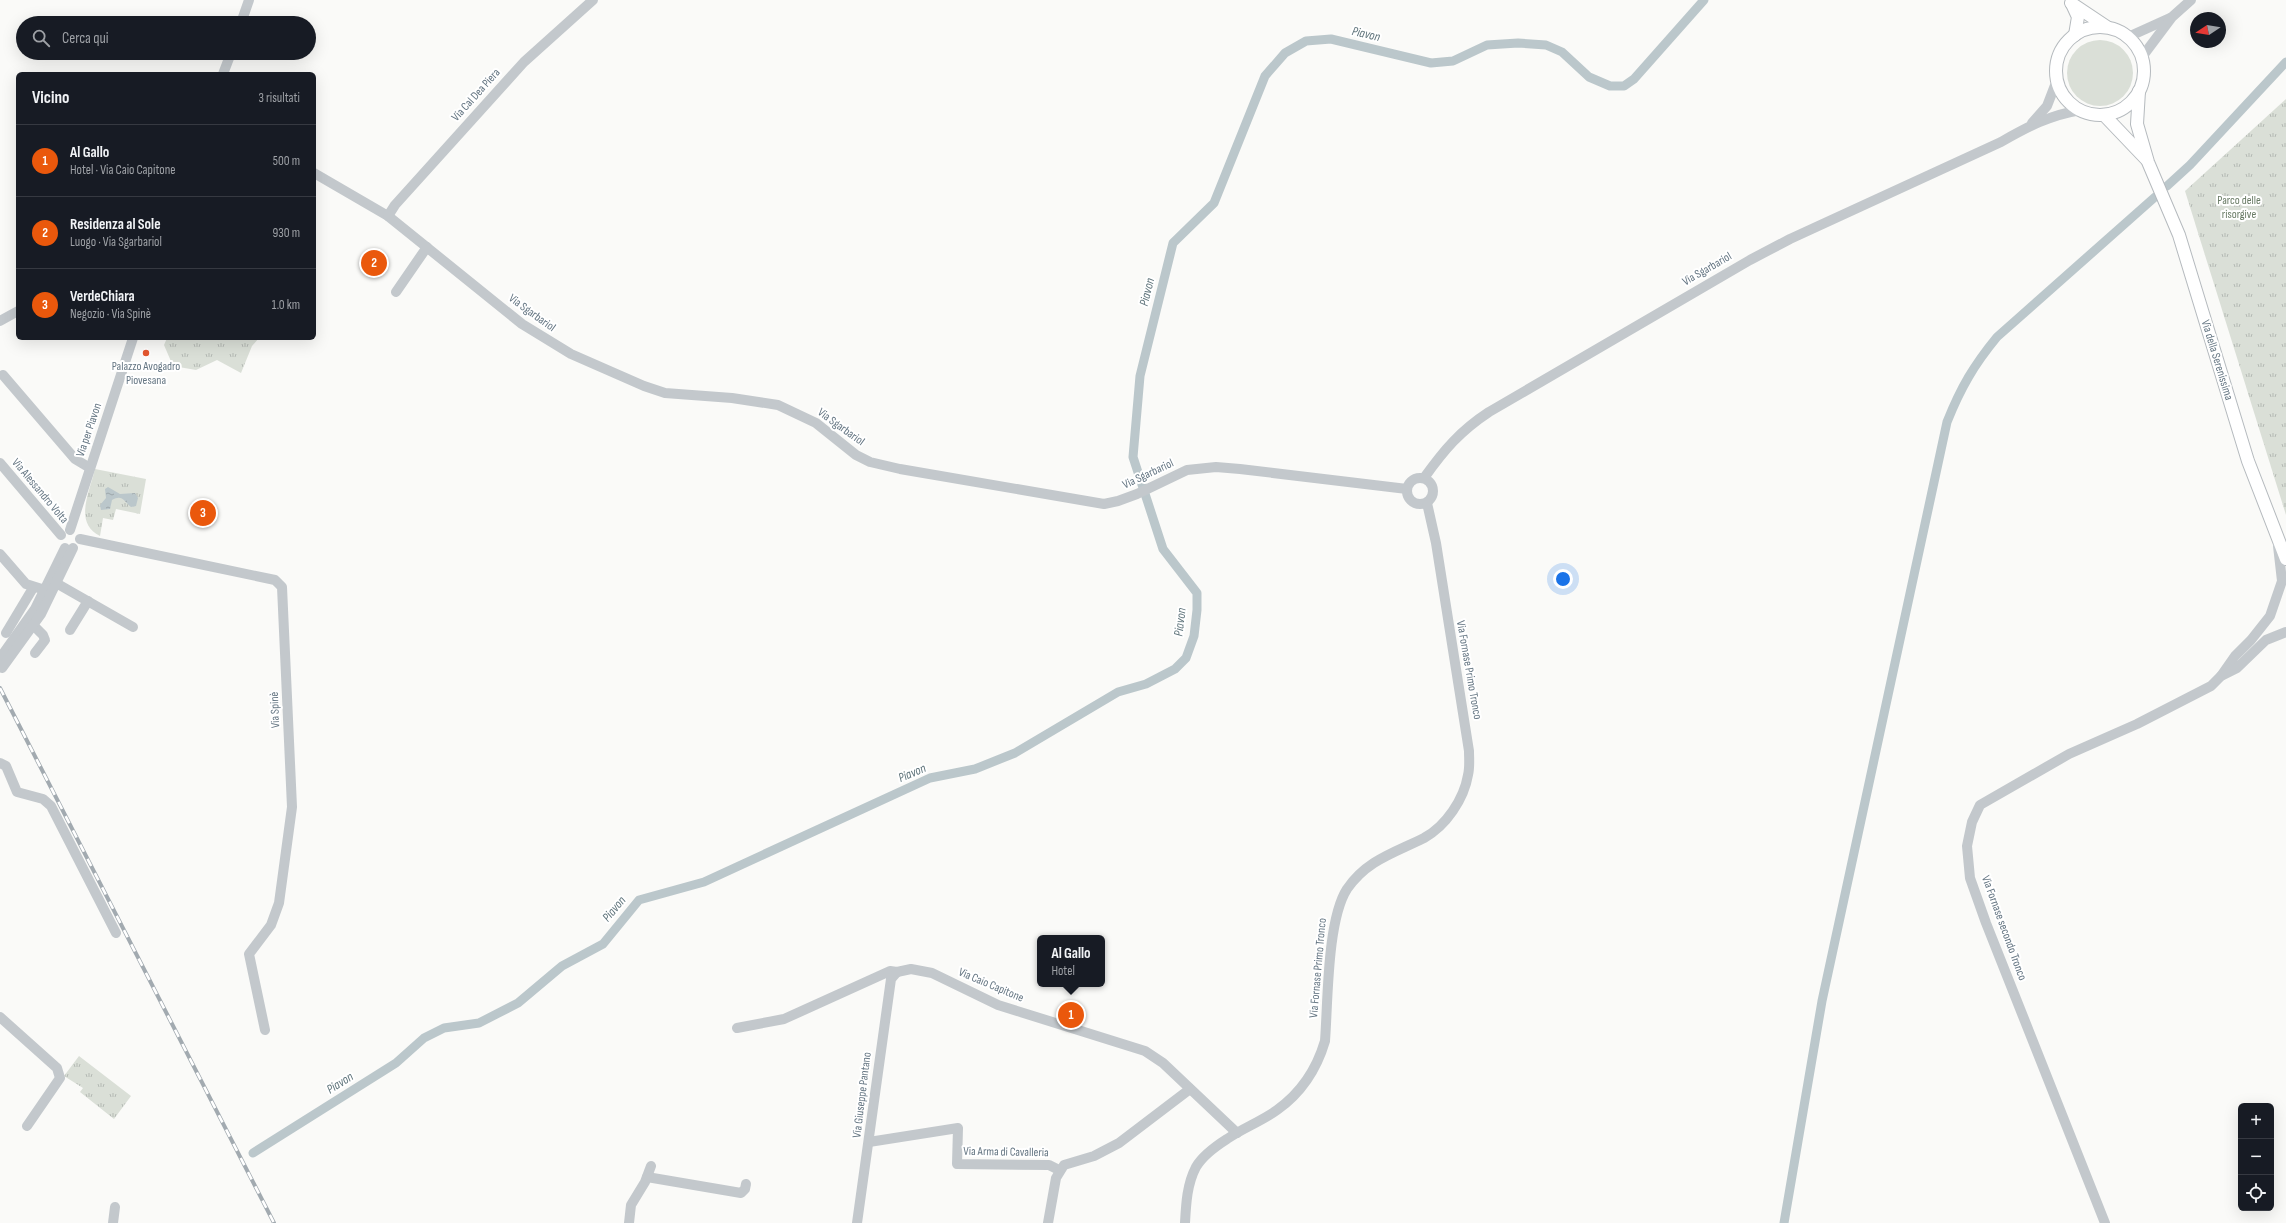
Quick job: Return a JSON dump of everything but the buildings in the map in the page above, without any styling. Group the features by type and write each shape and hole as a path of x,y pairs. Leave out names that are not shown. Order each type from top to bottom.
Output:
{"main road":[{"path":"2070,1 2107,28 2128,37 2137,46 2142,57 2143,81 2139,91 2130,103 2118,111 2104,115 2092,114 2080,110 2070,103 2062,92 2057,80 2056,67 2059,55 2066,44 2075,35 2096,27 2107,28"},
{"path":"2070,1 2078,17 2075,35"},
{"name":"Via della Serenissima","path":"2139,91 2137,124 2148,162 2179,235 2248,461 2282,542 2286,559"},
{"name":"Via della Serenissima","path":"2104,115 2148,162"}],"street":[{"path":"243,16 249,0"},
{"name":"Via Cal Dea Piera","path":"388,216 395,205 524,62 593,0"},
{"path":"2142,57 2172,17 2191,0"},
{"path":"2128,37 2172,17"},
{"path":"224,72 228,60"},
{"name":"Via Sgarbariol","path":"2031,124 2047,106 2057,80"},
{"name":"Via Sgarbariol","path":"316,174 388,216 522,324 552,344 644,386 665,393 732,398 778,405 816,423 856,455 870,462 900,469 1104,504 1137,494 1187,470 1216,467 1407,489 1412,481 1424,478 1446,448 1472,423 1527,389 1750,260 1790,239 2001,142 2031,124 2058,114 2080,110"},
{"path":"396,292 426,247"},
{"path":"0,321 16,312"},
{"name":"Via per Piavon","path":"70,530 133,340"},
{"path":"3,375 75,459 90,468"},
{"name":"Via Alessandro Volta","path":"0,464 61,535"},
{"path":"1407,489 1412,502 1421,505 1426,503 1432,498 1433,488 1424,478"},
{"name":"Via Fornase Primo Tronco","path":"1185,1223 1187,1193 1197,1166 1205,1156 1236,1133 1283,1105 1306,1080 1320,1058 1325,1041 1333,928 1337,909 1347,889 1376,860 1425,837 1438,828 1462,796 1468,775 1469,751 1436,543 1426,503"},
{"path":"0,658 23,627 69,548 78,545 80,539 78,534 70,530 65,531 61,535 61,544 69,548"},
{"name":"Via Spinè","path":"80,539 275,580 282,587 292,807 279,903 271,925 249,954 265,1030"},
{"name":"Via Fornase secondo Tronco","path":"2105,1223 1986,923 1970,878 1967,846 1972,822 1980,805 2006,789 2069,754 2137,724 2211,686 2221,676 2235,656 2251,640 2270,616 2282,581 2282,542"},
{"path":"2,668 33,625 56,583 69,548"},
{"path":"0,554 26,584 33,588 44,590"},
{"path":"56,583 133,627"},
{"path":"6,633 33,588"},
{"path":"70,630 88,601"},
{"path":"33,625 43,635 45,640 35,653"},
{"name":"Via Fornase secondo Tronco","path":"2221,676 2237,668 2266,640 2286,632"},
{"path":"0,763 6,766 17,792 42,800 51,806 116,932"},
{"name":"Via Caio Capitone","path":"737,1028 784,1019 887,972 897,972 911,969 932,973 998,1005 1131,1045 1145,1051 1163,1063 1236,1133"},
{"name":"Via Giuseppe Pantano","path":"857,1223 891,979 897,972"},
{"path":"0,1017 57,1068 60,1078 27,1126"},
{"name":"Via Arma di Cavalleria","path":"1048,1223 1056,1178 1059,1170 1069,1162 1094,1156 1119,1143 1190,1089"},
{"name":"Via Arma di Cavalleria","path":"869,1142 958,1128 957,1164 1050,1165 1059,1170"},
{"path":"629,1223 631,1205 647,1178 651,1166"},
{"path":"647,1178 741,1193 745,1189 746,1184"},
{"path":"113,1223 115,1207"}],"green space":[{"path":"2100,40 2113,43 2123,50 2130,60 2133,73 2130,86 2123,96 2113,103 2100,106 2087,103 2077,96 2070,86 2067,73 2070,60 2077,50 2087,43"},
{"name":"Parco delle risorgive","path":"2286,99 2286,515 2185,191"},
{"path":"166,340 257,340 252,346 241,373 217,360 196,370 173,366 164,345"},
{"path":"95,469 146,479 140,514 116,509 113,520 103,518 100,536 92,530 87,523 85,515 87,496"},
{"path":"79,1056 131,1096 114,1119 80,1092 83,1088 64,1076"}],"water":[{"path":"108,487 120,494 135,493 138,498 136,506 131,507 123,499 115,498 112,500 110,509 101,510 100,505 106,498 105,489"}],"waterway":[{"name":"Piavon","path":"253,1153 396,1063 424,1038 444,1028 479,1023 518,1003 562,966 603,944 639,900 704,882 930,778 975,769 1015,753 1118,692 1146,684 1175,669 1186,658 1194,636 1197,593 1163,549 1133,457 1140,376 1173,243 1214,203 1265,76 1285,53 1306,41 1331,39 1431,63 1453,61 1487,45 1518,43 1546,45 1562,52 1589,77 1610,86 1624,86 1634,79 1704,0"},
{"path":"2167,186 2190,165 2286,62"},
{"path":"1784,1223 1822,1001 1947,422 1957,398 1969,377 1981,357 1997,337 2155,197"}],"railway":[{"path":"0,688 274,1223"}],"place":[{"name":"Residenza al Sole","path":"374,263"},
{"name":"Palazzo Avogadro Piovesana","path":"146,353"},
{"name":"VerdeChiara","path":"203,513"},
{"name":"Al Gallo","path":"1071,1015"}]}
